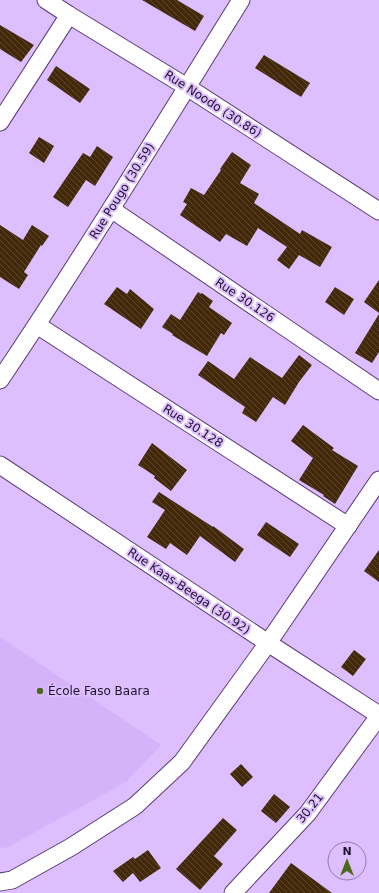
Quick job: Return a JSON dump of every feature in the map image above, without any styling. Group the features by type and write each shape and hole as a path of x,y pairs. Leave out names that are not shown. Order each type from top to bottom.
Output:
{"street":[{"name":"Rue Noodo (30.86)","path":"46,0 187,87 379,211"},
{"name":"Rue Pougo (30.59)","path":"0,380 111,209 241,0"},
{"path":"0,122 69,15"},
{"name":"Rue 30.126","path":"111,209 379,391"},
{"name":"Rue 30.128","path":"37,325 348,526"},
{"name":"Rue Kaas-Beega (30.92)","path":"0,465 379,715"},
{"path":"10,885 135,806 182,762 268,643 379,480"},
{"name":"30.21","path":"233,893 308,813 379,715"}],"shaded area":[{"name":"École Faso Baara","path":"0,637 161,745 126,782 8,847 0,848"}],"building":[{"path":"142,0 177,0 204,16 195,31"},
{"path":"0,25 34,45 21,62 0,49"},
{"path":"264,55 310,83 301,97 255,68"},
{"path":"56,66 90,89 80,103 47,80"},
{"path":"39,137 54,146 44,163 29,153"},
{"path":"97,146 113,157 95,186 86,180 68,207 53,197 83,153 90,157"},
{"path":"232,152 251,165 240,183 259,194 254,203 300,234 302,230 332,247 320,267 299,255 289,269 277,260 287,247 258,228 247,246 226,234 220,242 180,215 187,204 183,202 191,188 204,195"},
{"path":"0,225 23,240 32,225 49,236 42,246 41,245 24,272 28,275 19,289 0,277"},
{"path":"379,280 379,313 364,302"},
{"path":"117,287 127,294 130,289 154,309 141,329 104,304"},
{"path":"335,287 354,299 344,315 325,302"},
{"path":"198,292 201,294 202,293 213,301 209,307 232,323 224,335 221,333 207,356 172,335 173,334 162,327 171,314 180,320"},
{"path":"379,314 379,352 372,363 355,353"},
{"path":"299,355 312,365 299,382 285,405 273,397 256,422 242,413 245,407 198,375 208,361 234,379 250,357 282,378"},
{"path":"303,425 334,448 332,450 358,466 335,504 323,496 324,495 299,480 313,458 291,441"},
{"path":"152,443 187,470 171,491 154,478 155,476 138,465"},
{"path":"159,492 213,526 244,549 235,562 200,536 187,555 170,543 166,549 147,537 165,510 152,502"},
{"path":"266,522 299,544 290,557 257,535"},
{"path":"379,550 379,582 364,571"},
{"path":"354,650 366,659 353,676 341,667"},
{"path":"241,764 253,777 242,787 230,774"},
{"path":"274,794 290,807 276,823 261,811"},
{"path":"223,818 237,830 214,856 223,864 200,890 176,869"},
{"path":"148,850 161,868 140,882 133,873 123,882 113,871 133,857 135,859"},
{"path":"291,863 332,893 269,893"}],"place":[{"name":"École Faso Baara","path":"40,691"}]}
